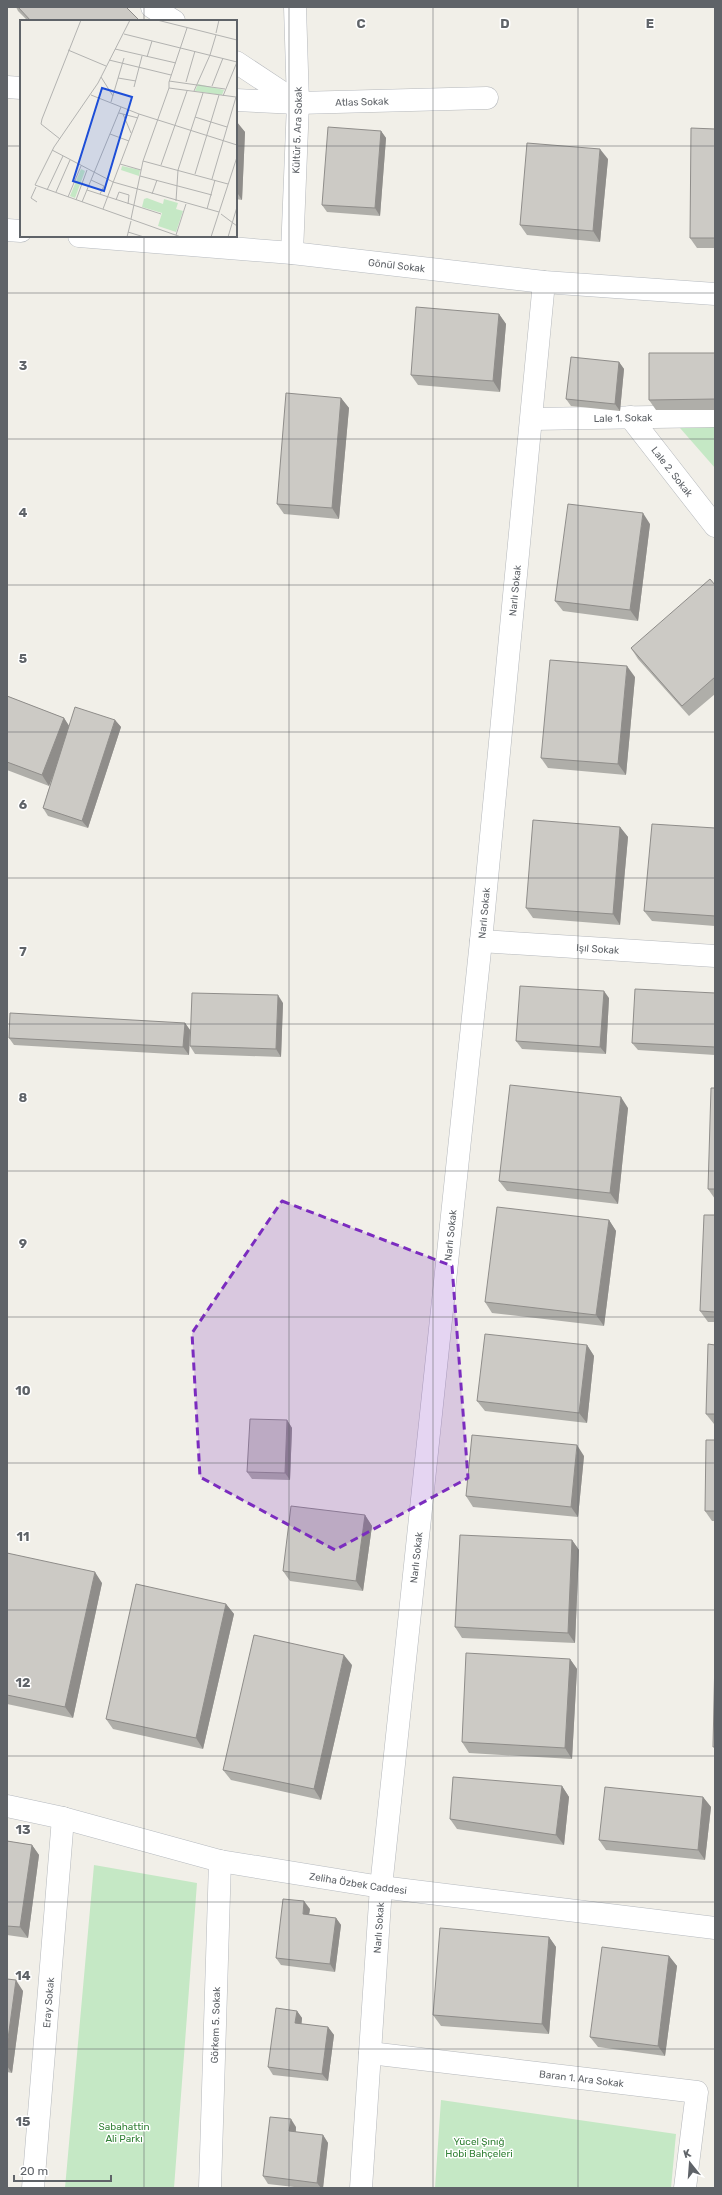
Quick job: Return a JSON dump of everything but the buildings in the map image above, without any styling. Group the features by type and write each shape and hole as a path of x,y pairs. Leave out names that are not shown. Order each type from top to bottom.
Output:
{"street":[{"path":"152,7 172,20"},
{"name":"Kültür 5. Ara Sokak","path":"292,252 298,103 295,7"},
{"path":"237,63 298,103"},
{"path":"7,87 20,88"},
{"name":"Atlas Sokak","path":"237,100 298,103 487,98"},
{"path":"7,230 20,232"},
{"name":"Gönül Sokak","path":"92,237 292,252 544,282 715,294"},
{"name":"Narlı Sokak","path":"361,2188 381,1887 481,941 544,282"},
{"name":"Lale 1. Sokak","path":"532,419 715,416"},
{"name":"Lale 2. Sokak","path":"630,417 715,526"},
{"name":"Işıl Sokak","path":"481,941 715,956"},
{"name":"Zeliha Özbek Caddesi","path":"7,1806 63,1818 220,1861 381,1887 715,1928"},
{"name":"Eray Sokak","path":"33,2188 63,1818"},
{"name":"Görkem 5. Sokak","path":"210,2188 220,1861"},
{"name":"Baran 1. Ara Sokak","path":"370,2053 697,2092 685,2188"}],"highlighted area":[{"path":"282,1201 452,1266 468,1478 335,1550 200,1477 192,1333"}],"green space":[{"path":"715,427 715,468 680,428"},
{"name":"Sabahattin Ali Parkı","path":"94,1865 197,1883 174,2188 65,2188"},
{"name":"Yücel Şınığ Hobi Bahçeleri","path":"441,2100 676,2134 671,2188 435,2188"}]}
